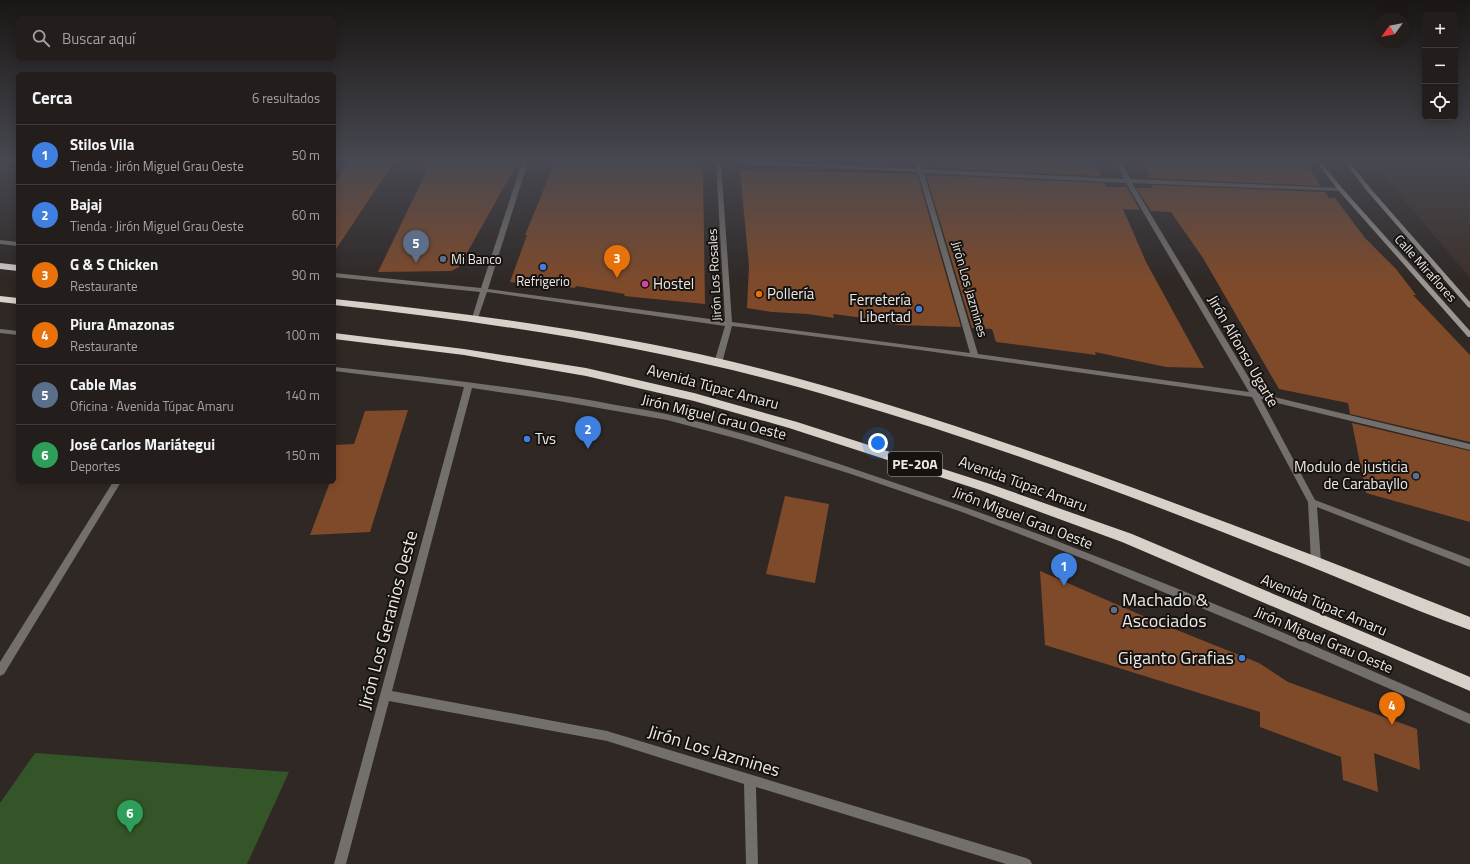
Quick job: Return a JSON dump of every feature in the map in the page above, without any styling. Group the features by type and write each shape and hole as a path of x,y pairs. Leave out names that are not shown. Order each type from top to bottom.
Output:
{"highway":[{"path":"0,266 16,268"},
{"path":"0,299 16,301"},
{"name":"Avenida Túpac Amaru","path":"336,302 475,318 568,332 718,363 867,402 988,441 1132,492 1316,562 1470,624"},
{"name":"Avenida Túpac Amaru","path":"336,336 464,352 586,372 694,397 793,425 985,487 1127,538 1470,684"}],"street":[{"path":"475,318 512,202"},
{"name":"Jirón Los Rosales","path":"718,363 729,324 721,202"},
{"name":"Jirón Los Jazmines","path":"930,202 975,356"},
{"name":"Jirón Alfonso Ugarte","path":"1141,202 1255,395 1312,502 1316,562"},
{"name":"Calle Miraflores","path":"1352,202 1470,336"},
{"name":"Calle Miraflores","path":"1380,202 1470,306"},
{"path":"0,242 16,244"},
{"path":"336,275 484,290 1255,395 1470,447"},
{"path":"0,331 16,333"},
{"name":"Jirón Miguel Grau Oeste","path":"336,369 469,384 664,416 763,442 893,484 1046,540 1304,645 1470,719"},
{"name":"Jirón Los Geranios Oeste","path":"340,864 469,384"},
{"path":"0,672 116,484"},
{"path":"1312,502 1470,563"},
{"name":"Jirón Los Jazmines","path":"385,695 607,736 750,781 1026,864"},
{"path":"750,781 752,864"}],"shaded area":[{"path":"1406,202 1470,202 1470,278"}],"green space":[{"path":"35,753 289,772 247,864 0,864 0,803"}],"building":[{"path":"336,202 367,202 336,249"},
{"path":"412,202 495,202 459,267 451,271 378,272"},
{"path":"538,202 703,202 705,304 624,296 625,294 576,286 575,288 560,286 559,288 510,282 527,235 525,235"},
{"path":"743,202 925,202 961,327 898,325 872,319 833,314 834,318 747,308 749,266"},
{"path":"934,202 1136,202 1140,210 1123,209 1146,262 1204,368 1166,367 1095,352 1096,355 996,342 992,329 972,328"},
{"path":"1145,202 1338,202 1365,238 1396,269 1416,295 1413,295 1470,355 1470,442 1350,414 1348,403 1279,389 1203,258 1171,212 1151,211"},
{"path":"408,410 370,532 310,535 329,484 336,484 336,445 354,444 365,411"},
{"name":"Modulo de justicia de Carabayllo","path":"1352,423 1470,451 1470,522 1366,493"},
{"path":"785,496 829,504 815,583 766,574"},
{"path":"1040,571 1157,622 1259,663 1288,682 1417,729 1420,770 1374,753 1378,792 1343,780 1341,757 1260,727 1260,712 1045,645"}],"place":[{"name":"Mi Banco","path":"443,259"},
{"name":"Cable Mas","path":"416,263"},
{"name":"Refrigerio","path":"543,267"},
{"name":"G & S Chicken","path":"617,278"},
{"name":"Hostel","path":"645,284"},
{"name":"Pollería","path":"759,294"},
{"name":"Ferretería Libertad","path":"919,309"},
{"name":"Tvs","path":"527,439"},
{"name":"Bajaj","path":"588,449"},
{"name":"Modulo de justicia de Carabayllo","path":"1416,476"},
{"name":"Stilos Vila","path":"1064,586"},
{"name":"Machado & Ascociados","path":"1114,610"},
{"name":"Giganto Grafias","path":"1242,658"},
{"name":"Piura Amazonas","path":"1392,725"},
{"name":"José Carlos Mariátegui","path":"130,833"}]}
